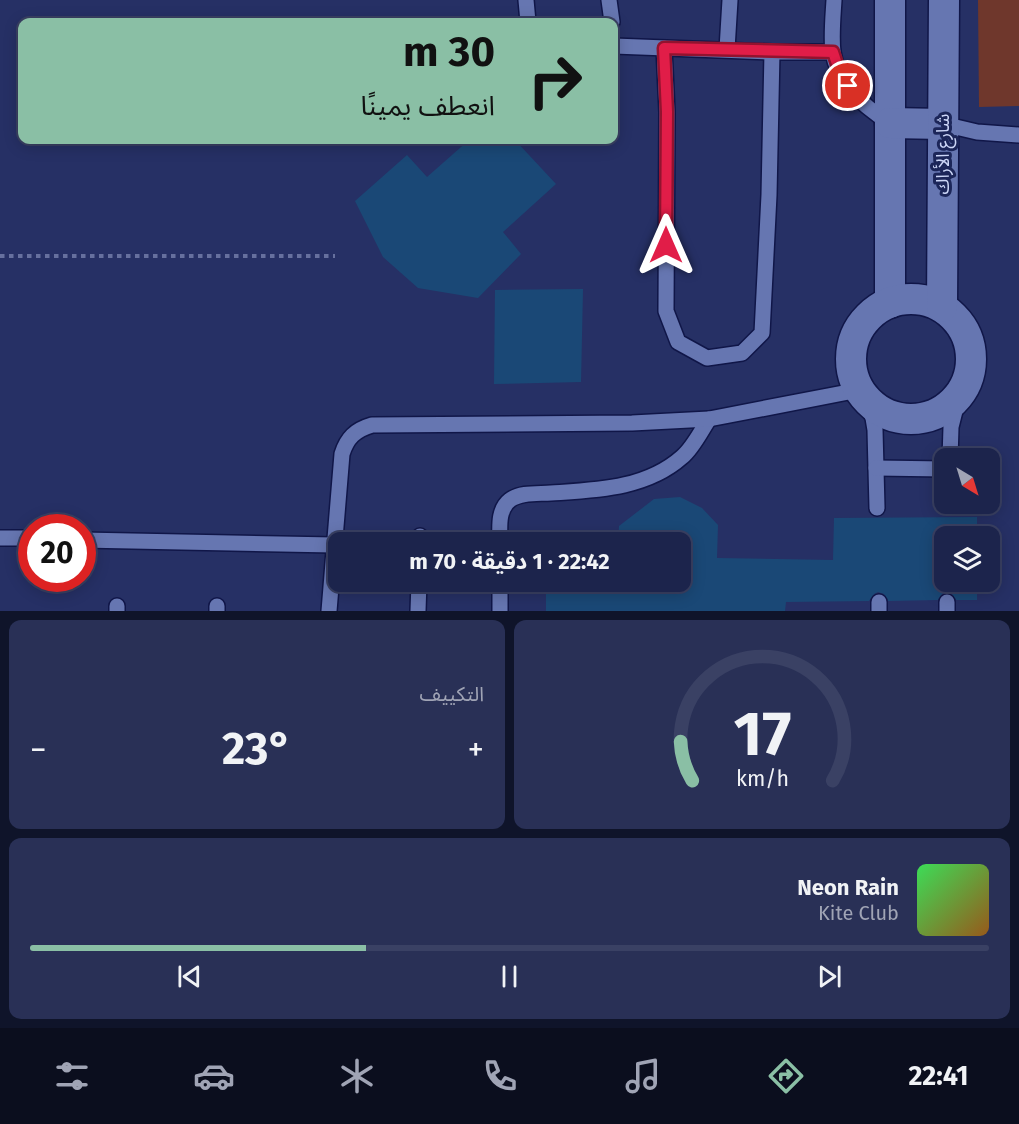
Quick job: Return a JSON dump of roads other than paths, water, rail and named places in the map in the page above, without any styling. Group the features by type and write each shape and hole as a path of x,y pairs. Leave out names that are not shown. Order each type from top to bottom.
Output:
{"street":[{"path":"890,0 891,303"},
{"name":"شارع الأراك","path":"942,307 944,0"},
{"path":"891,123 943,124"},
{"path":"908,299 926,301 942,307 955,318 964,331 970,347 971,364 967,381 959,395 948,407 934,415 919,418 902,418 887,414 873,406 861,392 852,370 852,349 859,329 872,313 891,303 908,299"}],"lane":[{"path":"526,0 528,18"},
{"path":"609,0 611,18"},
{"path":"727,49 730,0"},
{"path":"834,0 833,52 839,70 860,102 891,123"},
{"path":"618,43 664,48 833,52"},
{"path":"664,48 667,112 666,311 678,342 707,358 742,353 762,333 769,195 772,52"},
{"path":"943,124 977,132 1019,135"},
{"path":"335,532 342,454 345,444 361,428 372,425 632,423 709,419 861,392 873,418 875,430 877,508"},
{"path":"950,448 951,427 959,395"},
{"path":"500,532 501,515 508,501 523,495 600,490 629,485 658,473 683,456 709,419"},
{"path":"876,468 934,469"},
{"path":"0,538 18,538"},
{"path":"96,540 328,545"},
{"path":"329,611 330,592"},
{"path":"418,611 419,592"},
{"path":"500,592 500,611"}]}
